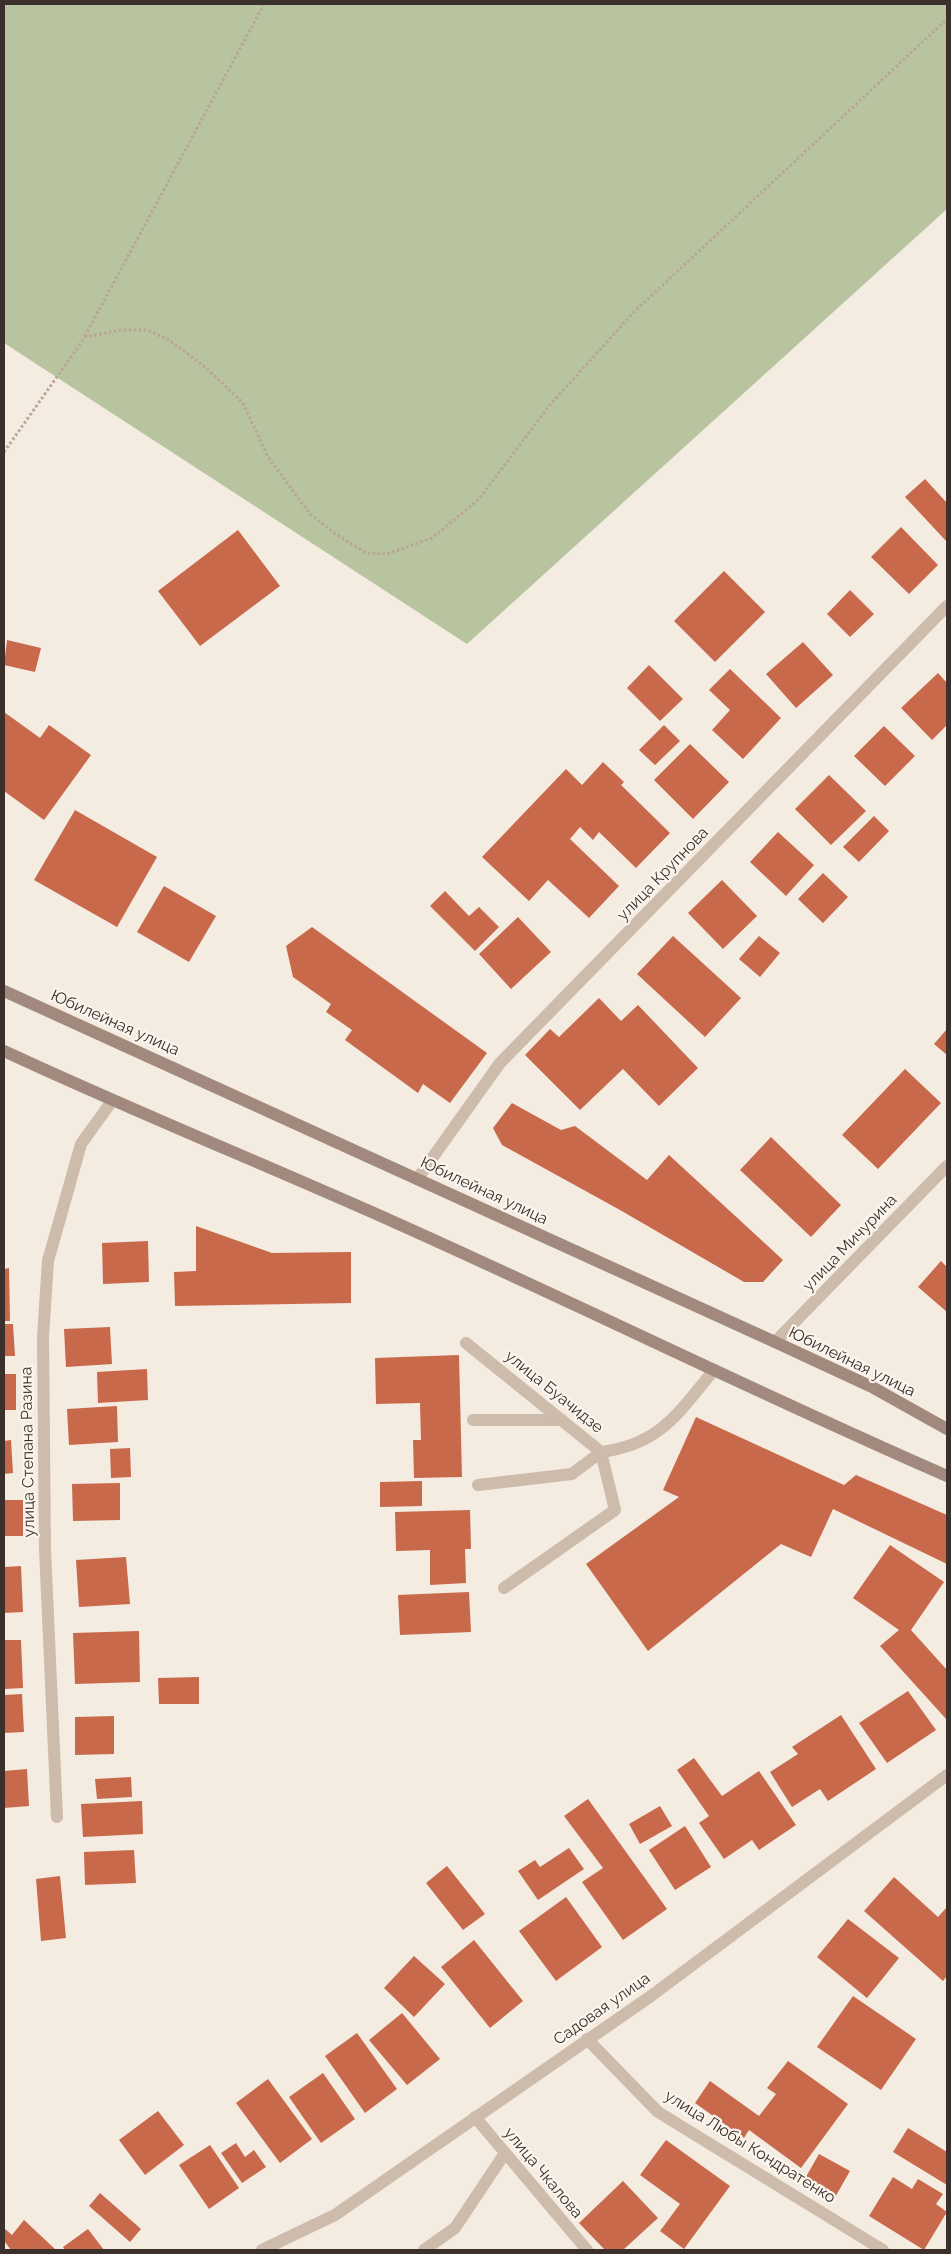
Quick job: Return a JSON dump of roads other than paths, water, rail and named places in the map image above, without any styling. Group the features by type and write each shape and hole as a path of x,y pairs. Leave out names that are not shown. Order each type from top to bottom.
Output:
{"main road":[{"name":"Юбилейная улица","path":"4,991 418,1178 872,1387 947,1429"},
{"path":"4,1051 112,1101 395,1222 947,1476"}],"street":[{"name":"улица Крупнова","path":"418,1178 500,1063 947,606"},
{"name":"улица Степана Разина","path":"57,1817 45,1549 43,1336 48,1261 80,1144 112,1101"},
{"name":"улица Мичурина","path":"775,1342 947,1166"},
{"name":"улица Буачидзе","path":"466,1343 601,1452 626,1449 664,1428 714,1370"},
{"path":"473,1420 562,1420"},
{"path":"478,1485 572,1474 601,1452 615,1510 504,1588"},
{"name":"Садовая улица","path":"262,2250 335,2215 475,2116 651,1996 947,1775"},
{"name":"улица Любы Кондратенко","path":"587,2040 658,2112 884,2250"},
{"name":"улица Чкалова","path":"475,2116 587,2250"},
{"path":"424,2250 455,2228 505,2153"}]}
